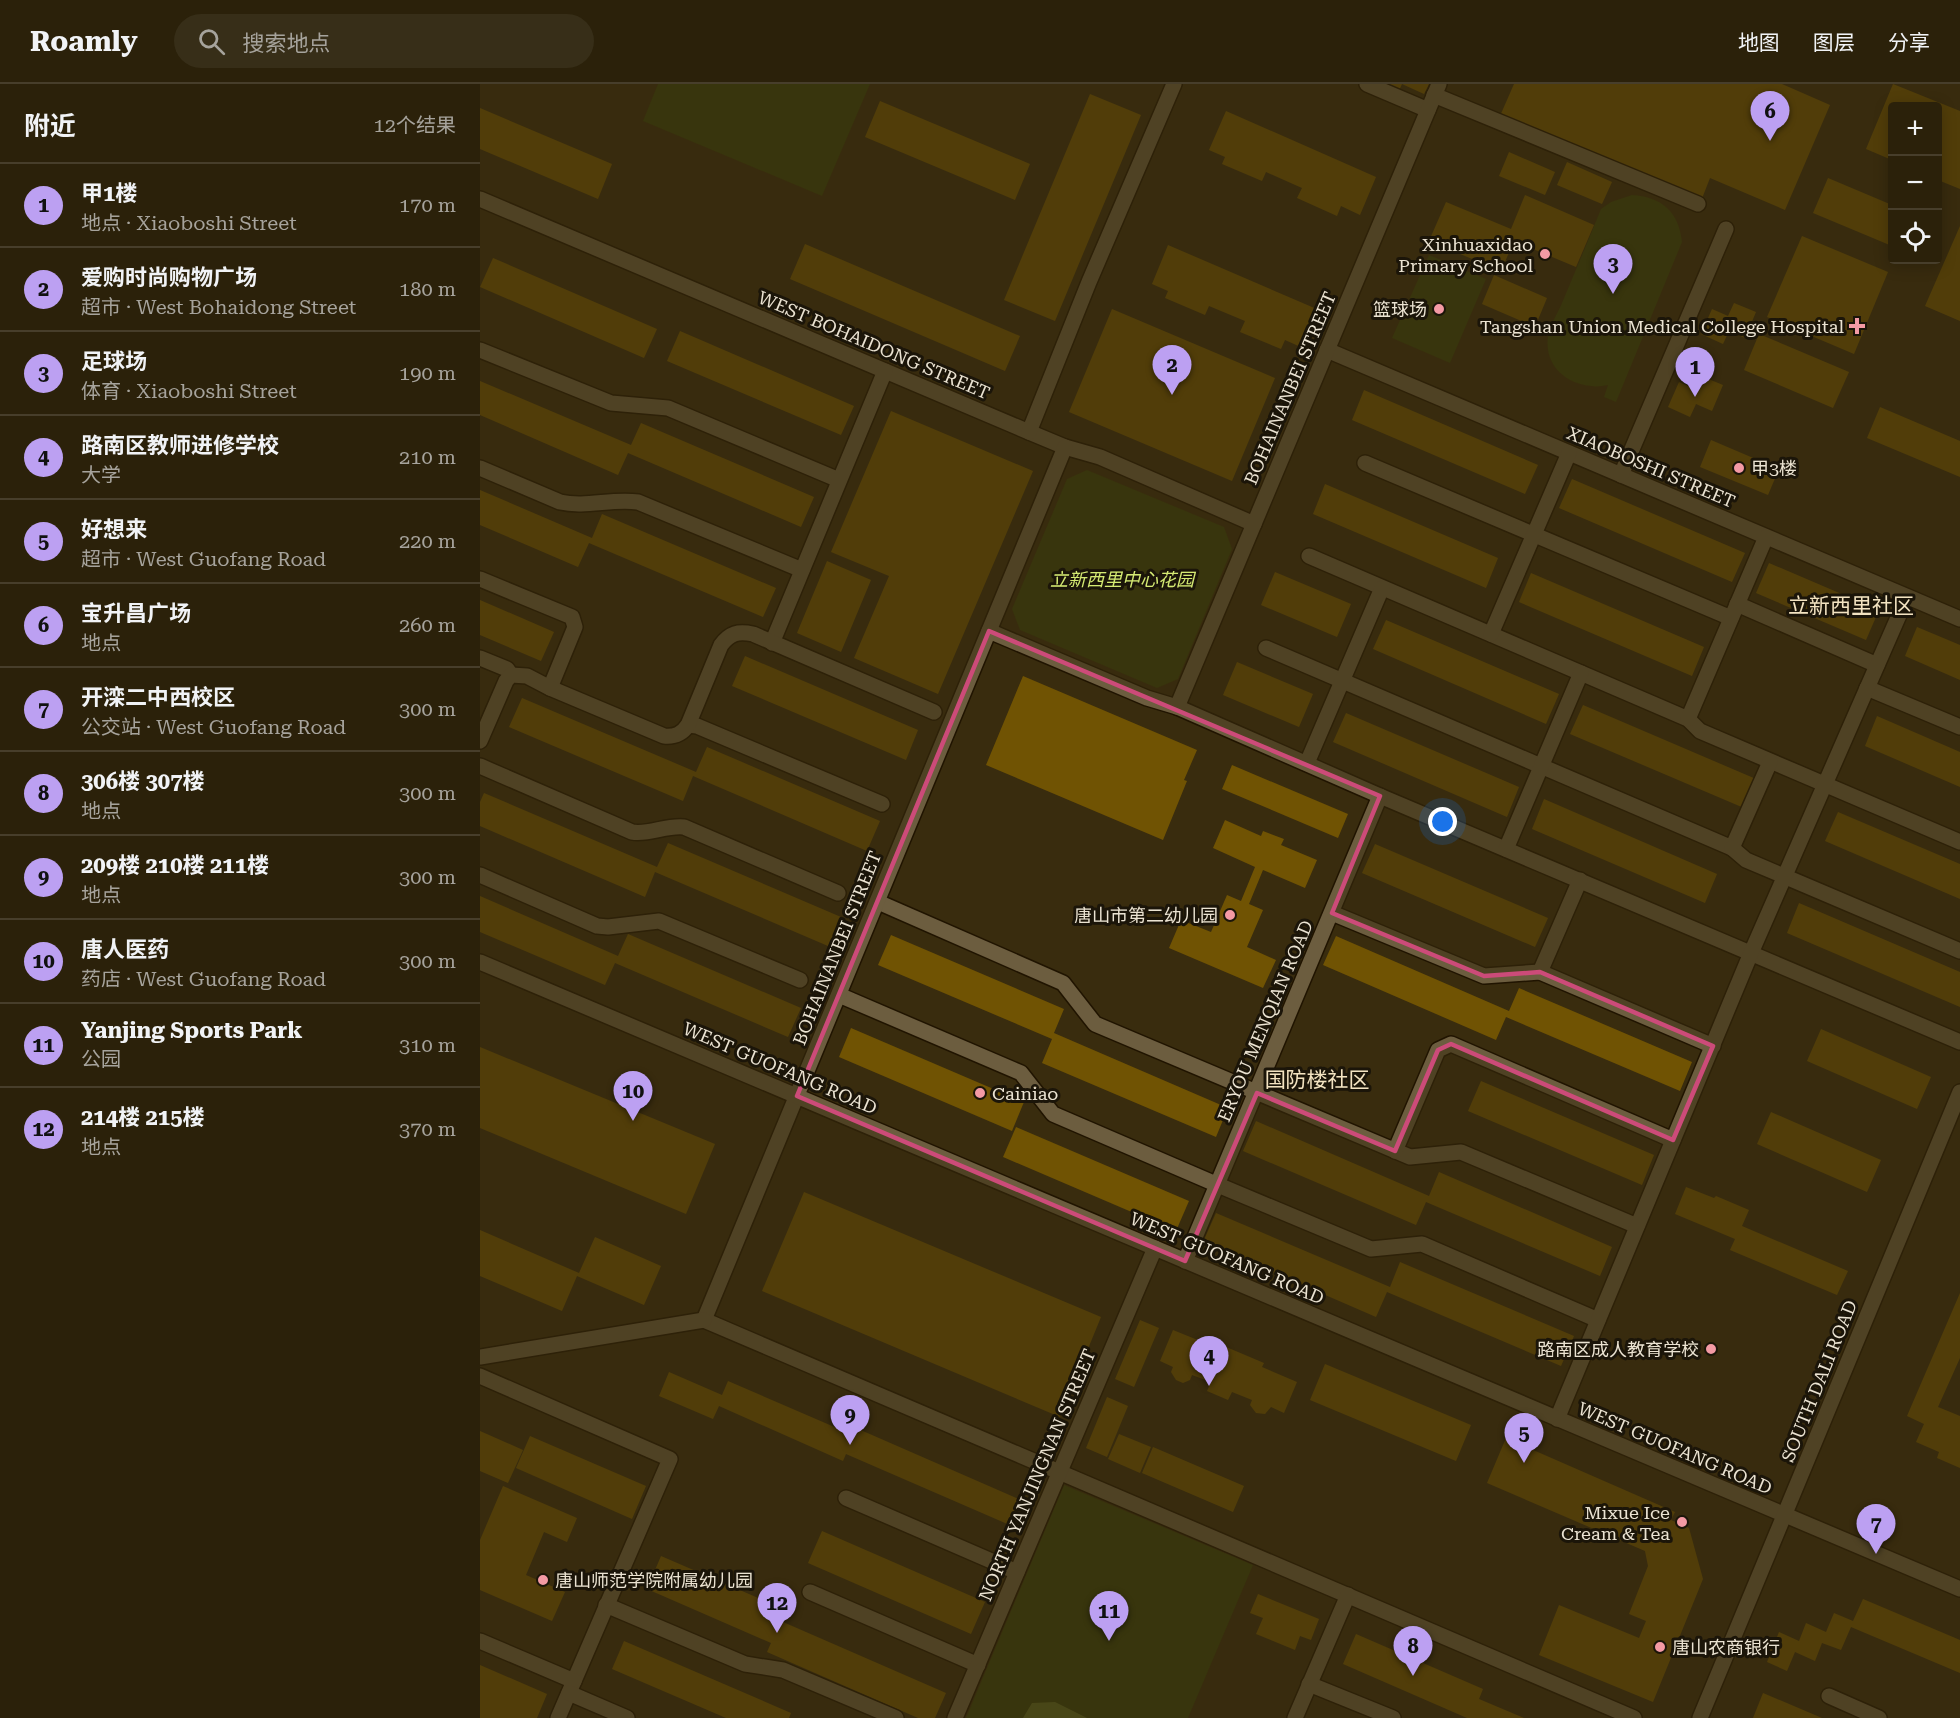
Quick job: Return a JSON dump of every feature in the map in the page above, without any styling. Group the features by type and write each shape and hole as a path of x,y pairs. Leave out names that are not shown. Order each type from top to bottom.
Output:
{"street":[{"path":"1029,432 1089,282 1174,84"},
{"path":"1367,84 1428,110"},
{"path":"1437,89 1698,204"},
{"name":"BOHAINANBEI STREET","path":"1177,707 1437,89"},
{"name":"WEST BOHAIDONG STREET","path":"480,199 1029,432 1065,447 1100,457 1254,524"},
{"path":"1621,475 1726,229"},
{"path":"480,350 611,403 668,408 839,480"},
{"name":"XIAOBOSHI STREET","path":"1327,350 1960,619"},
{"path":"772,643 885,371"},
{"name":"BOHAINANBEI STREET","path":"704,1320 1065,447"},
{"path":"1491,634 1569,453"},
{"path":"1365,463 1533,534 1877,665"},
{"path":"480,468 560,502 574,505 624,500 638,502 802,570"},
{"path":"1688,718 1766,537"},
{"path":"1309,556 1688,718 1700,731 1960,842"},
{"path":"480,579 572,617 575,627 550,688"},
{"path":"1307,763 1382,588"},
{"path":"1557,1419 1751,953 1908,597"},
{"path":"989,631 1147,698 1177,707 1380,796 1960,1042"},
{"path":"511,675 527,676 664,736 672,736 684,732 688,725 726,638 734,633 742,632 753,634 934,712"},
{"path":"1266,648 1732,848 1746,860 1960,951"},
{"path":"480,657 507,669 511,675"},
{"path":"1506,849 1581,673"},
{"path":"480,741 502,688 511,675"},
{"path":"1867,688 1960,727"},
{"path":"688,725 697,726 882,804"},
{"path":"1732,848 1770,762"},
{"path":"480,766 632,832 641,834 677,826 684,827 838,893"},
{"name":"ERYOU MENQIAN ROAD","path":"1185,1261 1380,796"},
{"path":"480,875 597,926 608,927 659,921 800,980"},
{"path":"1540,972 1580,880"},
{"path":"878,902 1063,983 1095,1024 1410,1157 1461,1152 1637,1226"},
{"path":"1332,913 1484,976 1540,972 1713,1046"},
{"name":"WEST GUOFANG ROAD","path":"480,962 1960,1589"},
{"path":"839,995 1021,1073 1053,1114 1218,1185 1371,1249 1422,1244 1598,1320"},
{"path":"1395,1151 1438,1050 1451,1044 1673,1140"},
{"name":"SOUTH DALI ROAD","path":"1700,1718 1960,1092"},
{"name":"NORTH YANJINGNAN STREET","path":"955,1718 1155,1248"},
{"path":"480,1357 704,1320 1634,1718"},
{"path":"480,1376 670,1459 558,1718"},
{"path":"846,1498 1017,1572"},
{"path":"810,1592 978,1665"},
{"path":"1295,1718 1348,1595"},
{"path":"606,1605 745,1664 783,1670 896,1718"},
{"path":"480,1641 572,1687 627,1718"},
{"path":"1309,1684 1393,1718"},
{"path":"1829,1696 1879,1718"}],"highlighted area":[{"path":"989,631 1380,796 1332,913 1484,976 1540,972 1713,1046 1673,1140 1451,1044 1438,1050 1395,1151 1257,1093 1185,1261 797,1096"}],"green space":[{"path":"658,84 870,84 822,196 643,121"},
{"path":"1632,195 1652,199 1667,208 1677,222 1682,242 1616,402 1604,397 1608,385 1585,385 1565,377 1551,360 1548,337 1601,209 1611,202"},
{"name":"篮球场","path":"1429,255 1486,279 1450,363 1392,338"},
{"name":"立新西里中心花园","path":"1087,470 1224,527 1232,549 1178,679 1157,688 1020,630 1012,609 1067,479"},
{"path":"1064,1485 1253,1565 1188,1718 966,1718"},
{"path":"1055,1702 1087,1718 1023,1718 1032,1703"}],"building":[{"path":"1376,84 1402,84 1398,93"},
{"path":"1402,84 1429,84 1424,94"},
{"path":"1514,84 1782,84 1830,105 1785,210 1710,178 1701,201 1500,116"},
{"path":"1893,84 1938,102 1888,102 1888,158 1866,149"},
{"path":"1090,94 1141,115 1055,321 1004,300"},
{"path":"880,101 1030,164 1015,200 865,137"},
{"path":"1942,104 1960,111 1960,189 1942,182"},
{"path":"480,108 612,164 598,199 480,149"},
{"path":"1226,111 1376,177 1360,215 1341,206 1337,216 1297,198 1302,188 1266,172 1262,181 1222,164 1225,157 1209,150"},
{"path":"1509,152 1555,172 1545,195 1499,176"},
{"path":"1567,162 1612,182 1602,204 1557,185"},
{"path":"1828,178 1888,203 1888,244 1813,213"},
{"path":"1525,195 1594,225 1576,267 1514,241 1501,271 1429,241 1446,202 1511,229"},
{"path":"1960,226 1960,321 1925,306"},
{"path":"1802,236 1888,272 1854,354 1767,317"},
{"path":"805,244 1020,336 1005,371 790,279"},
{"path":"1168,245 1319,310 1303,348 1285,340 1281,349 1240,332 1245,321 1209,306 1205,315 1165,298 1168,291 1152,284"},
{"path":"493,258 657,329 644,358 480,287"},
{"path":"1494,275 1547,298 1535,327 1482,304"},
{"path":"1734,303 1756,312 1745,338 1729,331 1723,344 1701,334 1712,309 1728,316"},
{"path":"1112,309 1275,378 1232,481 1069,412"},
{"path":"680,331 854,406 841,435 667,361"},
{"path":"1759,334 1849,372 1833,408 1744,370"},
{"path":"1701,376 1723,385 1712,411 1696,404 1690,417 1668,407 1679,382 1695,389"},
{"path":"480,381 631,445 641,423 814,497 801,527 628,453 618,475 480,415"},
{"path":"1364,390 1538,465 1525,494 1352,420"},
{"path":"1880,407 1960,441 1960,477 1867,438"},
{"path":"891,411 1033,471 938,694 854,658 889,576 831,552"},
{"name":"甲3楼","path":"1711,440 1779,469 1768,495 1700,467"},
{"path":"1572,479 1745,553 1732,582 1559,508"},
{"path":"1325,484 1498,558 1486,588 1313,514"},
{"path":"480,490 592,538 602,514 776,588 763,617 589,543 578,567 480,525"},
{"path":"827,561 871,580 841,652 797,633"},
{"path":"1769,563 1879,610 1866,640 1756,593"},
{"path":"1275,572 1351,604 1337,637 1261,605"},
{"path":"1531,573 1704,647 1692,676 1519,602"},
{"path":"480,600 554,632 541,661 480,635"},
{"path":"1386,620 1559,694 1546,724 1373,649"},
{"path":"1917,627 1960,645 1960,680 1905,656"},
{"path":"745,656 918,730 906,760 732,686"},
{"path":"1237,662 1313,694 1299,727 1223,695"},
{"path":"1023,676 1197,750 1163,840 986,765"},
{"path":"522,698 696,772 707,747 880,821 867,851 693,776 683,801 509,727"},
{"path":"1583,705 1756,779 1744,808 1570,734"},
{"path":"1346,713 1519,787 1507,817 1333,742"},
{"path":"1877,716 1960,752 1960,787 1865,746"},
{"path":"1232,765 1348,814 1338,838 1222,789"},
{"path":"484,793 657,867 668,843 841,917 828,946 655,872 645,897 480,826 480,802"},
{"path":"1544,799 1717,874 1705,903 1532,829"},
{"path":"1838,812 1960,864 1960,899 1825,841"},
{"path":"1225,820 1261,836 1263,831 1284,839 1281,845 1317,860 1305,888 1263,870 1249,904 1263,910 1247,947 1276,960 1263,988 1169,948 1181,920 1211,932 1227,895 1241,901 1255,867 1213,848"},
{"path":"1375,844 1548,918 1535,947 1362,873"},
{"path":"480,896 618,956 628,934 801,1008 788,1037 615,963 605,985 480,932"},
{"path":"1799,903 1960,972 1960,1007 1787,933"},
{"path":"891,935 1064,1009 1054,1033 1228,1108 1216,1137 1042,1063 1052,1039 878,965"},
{"path":"1336,936 1509,1011 1519,988 1692,1062 1680,1091 1506,1017 1496,1040 1323,965"},
{"path":"851,1028 1024,1102 1012,1131 839,1057"},
{"path":"1821,1029 1931,1077 1917,1109 1807,1061"},
{"path":"480,1047 715,1144 686,1214 480,1128"},
{"path":"1481,1081 1654,1155 1642,1185 1468,1111"},
{"path":"1771,1112 1881,1160 1867,1192 1757,1144"},
{"path":"1256,1121 1429,1196 1439,1172 1612,1247 1600,1276 1426,1202 1416,1225 1243,1151"},
{"path":"1016,1127 1189,1201 1176,1231 1003,1157"},
{"path":"1686,1187 1714,1198 1716,1196 1749,1210 1742,1226 1848,1271 1837,1295 1730,1250 1735,1239 1675,1214"},
{"path":"804,1192 1101,1317 1060,1417 762,1291"},
{"path":"1216,1213 1390,1287 1400,1262 1574,1336 1561,1366 1387,1292 1376,1317 1203,1242"},
{"path":"480,1230 579,1273 595,1237 661,1266 644,1305 577,1276 562,1311 480,1276"},
{"path":"1960,1293 1960,1358 1938,1407 1960,1416 1960,1468 1937,1458 1939,1452 1916,1442 1924,1424 1907,1416"},
{"path":"1140,1320 1159,1328 1134,1387 1115,1379"},
{"path":"1173,1330 1210,1345 1212,1341 1264,1363 1262,1367 1297,1382 1284,1413 1271,1407 1265,1414 1256,1413 1250,1405 1252,1400 1232,1392 1228,1400 1207,1391 1211,1382 1192,1375 1190,1380 1183,1383 1176,1380 1171,1372 1173,1367 1160,1361"},
{"path":"1325,1364 1471,1425 1456,1461 1310,1400"},
{"path":"669,1372 722,1395 728,1381 853,1435 856,1428 1023,1501 1012,1526 846,1454 843,1461 719,1406 713,1419 659,1396"},
{"path":"1107,1397 1128,1406 1107,1457 1086,1448"},
{"path":"480,1431 523,1450 508,1483 480,1471"},
{"path":"1119,1434 1151,1447 1140,1473 1108,1459"},
{"path":"530,1436 646,1486 632,1519 516,1468"},
{"path":"1506,1438 1675,1512 1671,1520 1689,1528 1703,1579 1653,1702 1539,1655 1559,1605 1639,1638 1646,1621 1629,1614 1648,1566 1645,1551 1487,1483"},
{"path":"1153,1447 1244,1486 1233,1512 1142,1473"},
{"path":"503,1486 577,1518 567,1542 544,1532 526,1575 565,1592 552,1621 480,1590 480,1540"},
{"path":"822,1531 985,1602 971,1634 808,1563"},
{"path":"661,1556 788,1611 783,1622 946,1693 935,1718 918,1718 767,1652 771,1643 647,1589"},
{"path":"1258,1594 1319,1619 1311,1640 1300,1636 1295,1650 1256,1634 1263,1618 1250,1613"},
{"path":"1863,1599 1960,1640 1960,1673 1851,1627 1841,1650 1822,1643 1815,1661 1795,1652 1787,1671 1767,1662 1779,1632 1799,1641 1806,1623 1826,1632 1834,1613 1853,1621"},
{"path":"1356,1634 1483,1689 1479,1699 1524,1718 1467,1718 1343,1664"},
{"path":"624,1641 791,1713 789,1718 726,1718 612,1669"},
{"path":"480,1665 547,1694 537,1718 480,1718"},
{"path":"1763,1693 1822,1718 1753,1718"}],"place":[{"name":"宝升昌广场","path":"1770,141"},
{"name":"Xinhuaxidao Primary School","path":"1545,254"},
{"name":"足球场","path":"1613,294"},
{"name":"篮球场","path":"1439,309"},
{"name":"Tangshan Union Medical College Hospital","path":"1857,326"},
{"name":"爱购时尚购物广场","path":"1172,395"},
{"name":"甲1楼","path":"1695,397"},
{"name":"甲3楼","path":"1739,468"},
{"name":"唐山市第二幼儿园","path":"1230,915"},
{"name":"Cainiao","path":"980,1093"},
{"name":"唐人医药","path":"633,1121"},
{"name":"路南区成人教育学校","path":"1711,1349"},
{"name":"路南区教师进修学校","path":"1209,1386"},
{"name":"209楼 210楼 211楼","path":"850,1445"},
{"name":"好想来","path":"1524,1463"},
{"name":"Mixue Ice Cream & Tea","path":"1682,1522"},
{"name":"开滦二中西校区","path":"1876,1554"},
{"name":"唐山师范学院附属幼儿园","path":"543,1580"},
{"name":"214楼 215楼","path":"777,1633"},
{"name":"Yanjing Sports Park","path":"1109,1641"},
{"name":"唐山农商银行","path":"1660,1647"},
{"name":"306楼 307楼","path":"1413,1676"}],"district":[{"name":"立新西里社区","path":"1851,606"},
{"name":"国防楼社区","path":"1317,1080"}]}
